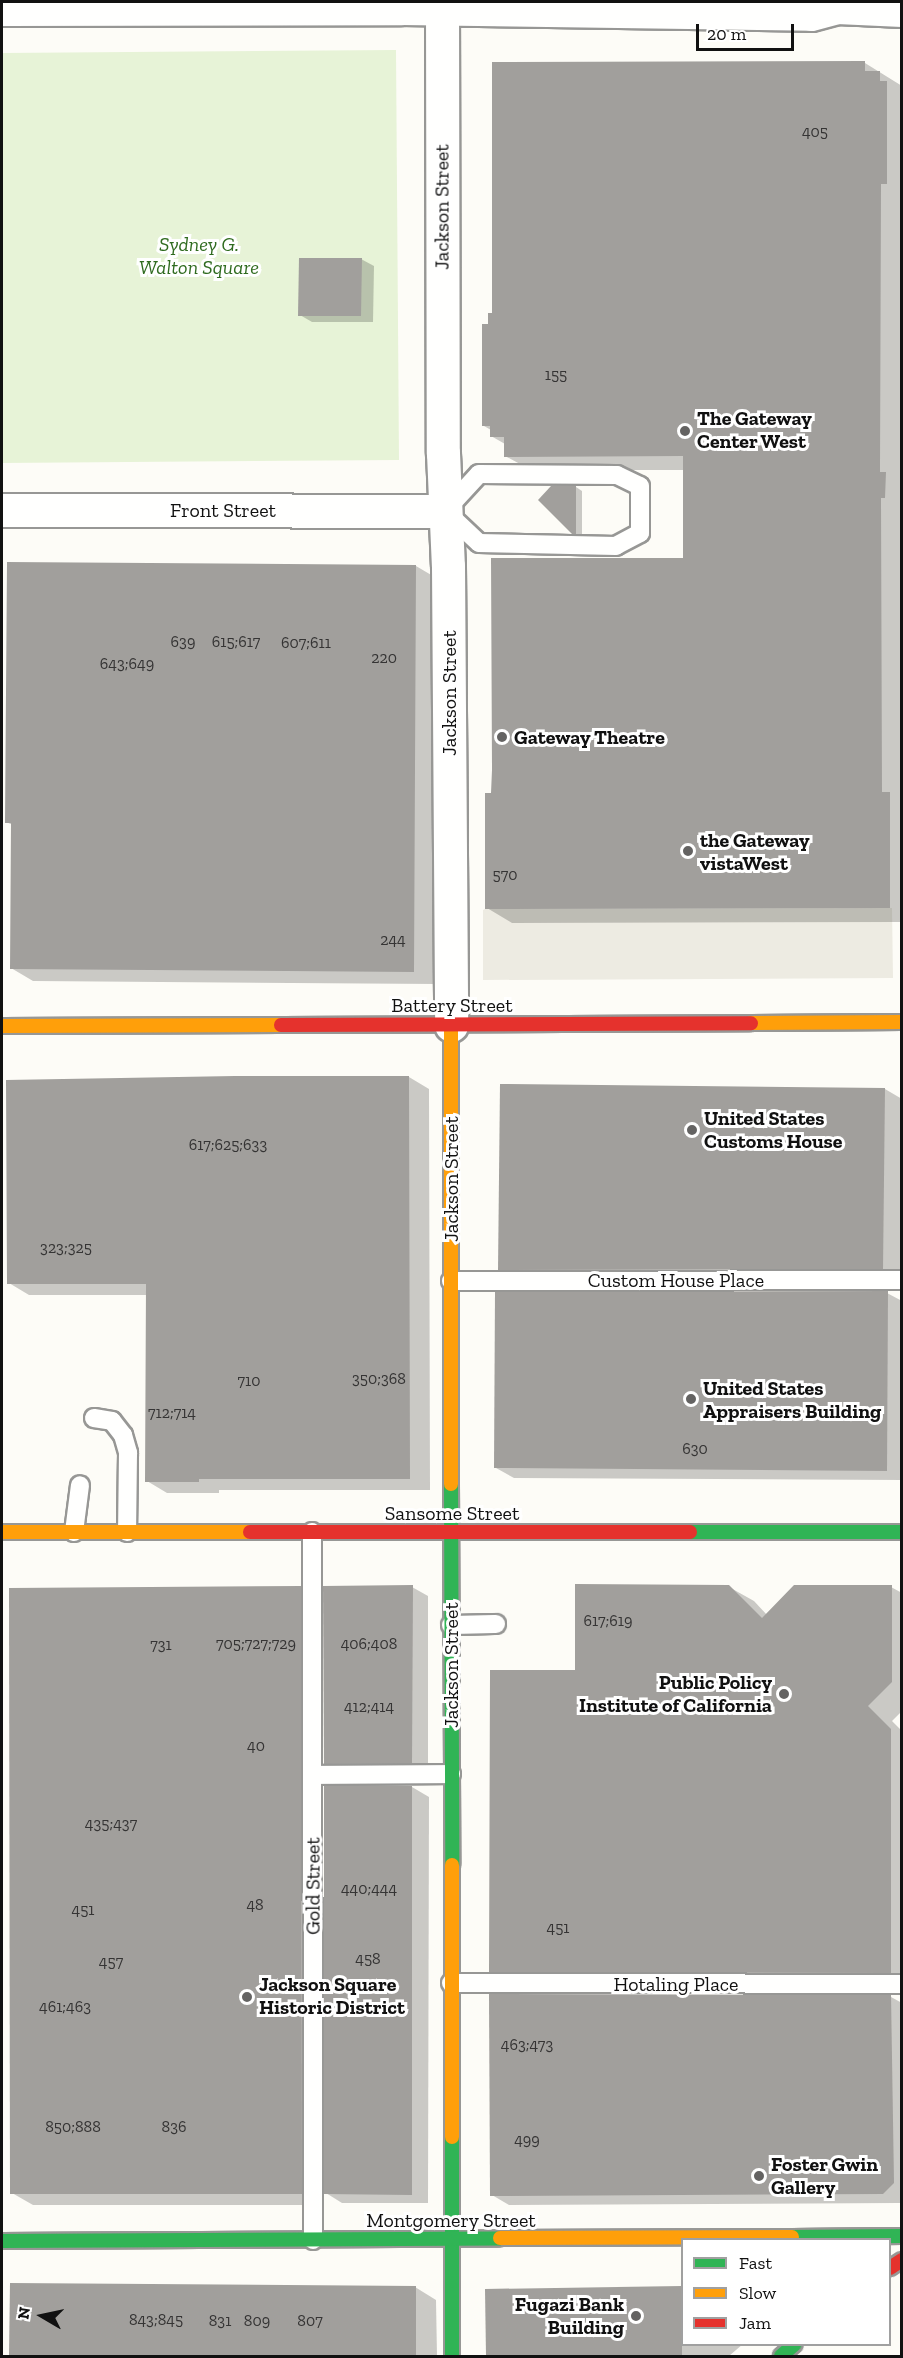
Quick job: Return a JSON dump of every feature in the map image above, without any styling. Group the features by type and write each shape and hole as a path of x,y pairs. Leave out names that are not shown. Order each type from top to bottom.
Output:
{"street":[{"path":"2,9 442,6 811,14 837,7 902,10"},
{"name":"Jackson Street","path":"442,6 451,1025 452,2356"},
{"name":"Front Street","path":"2,510 445,511"},
{"name":"Battery Street","path":"2,1026 902,1022"},
{"name":"Sansome Street","path":"2,1532 902,1532"},
{"name":"Montgomery Street","path":"804,2238 902,2236"},
{"name":"Montgomery Street","path":"2,2241 681,2239"},
{"path":"780,2356 792,2346"}],"lane":[{"path":"479,474 617,475 640,486 640,533 616,546 479,543 445,511 479,474"},
{"name":"Custom House Place","path":"451,1281 902,1280"},
{"path":"94,1418 112,1421 123,1436 128,1453 127,1532"},
{"path":"74,1532 80,1485"},
{"name":"Gold Street","path":"312,1532 313,2240"},
{"path":"451,1625 496,1624"},
{"path":"313,1774 451,1774"},
{"name":"Hotaling Place","path":"452,1983 902,1984"}],"green space":[{"name":"Sydney G. Walton Square","path":"396,50 399,460 2,463 2,53"}],"shaded area":[{"path":"892,908 893,978 483,980 483,910 485,909"}],"building":[{"name":"The Gateway Center West","path":"865,61 865,71 880,71 880,81 887,81 887,184 881,184 880,472 886,472 885,498 881,498 882,792 890,792 890,908 485,909 485,793 491,793 492,770 491,558 683,558 683,456 504,457 504,437 490,437 490,426 482,426 482,324 488,324 488,313 492,313 492,62"},
{"path":"299,258 362,258 361,316 298,316"},
{"path":"551,486 576,486 576,534 572,534 538,500"},
{"path":"7,562 416,565 414,972 10,969 11,823 5,823"},
{"path":"409,1076 410,1479 199,1479 199,1482 145,1482 146,1284 7,1284 6,1080"},
{"name":"United States Customs House","path":"500,1084 885,1088 883,1269 498,1270"},
{"name":"United States Appraisers Building","path":"888,1291 887,1471 494,1468 495,1292"},
{"path":"575,1584 729,1585 762,1618 794,1585 892,1585 892,1682 868,1706 891,1729 891,1973 489,1972 490,1670 575,1670"},
{"path":"413,1585 412,1763 324,1764 323,1586"},
{"path":"301,1586 302,2194 10,2194 9,1588"},
{"path":"324,1786 412,1786 412,2195 324,2194"},
{"path":"489,1994 891,1995 894,2183 883,2194 490,2196"},
{"path":"10,2283 416,2286 416,2356 9,2356"},
{"path":"681,2286 682,2356 486,2356 485,2289"}],"traffic: fast":[{"path":"451,1484 452,1865"},
{"path":"690,1532 902,1532"},
{"path":"452,2137 452,2356"},
{"path":"792,2237 902,2236"},
{"path":"2,2241 500,2238"},
{"path":"781,2356 793,2346"}],"traffic: slow":[{"path":"751,1023 902,1022"},
{"path":"2,1026 281,1025"},
{"path":"451,1025 451,1484"},
{"path":"2,1532 250,1532"},
{"path":"452,1865 452,2137"},
{"path":"500,2238 792,2237"}],"traffic: jam":[{"path":"281,1025 751,1023"},
{"path":"250,1532 690,1532"},
{"path":"891,2267 902,2260"}],"place":[{"name":"The Gateway Center West","path":"685,431"},
{"name":"Gateway Theatre","path":"502,737"},
{"name":"the Gateway vistaWest","path":"688,851"},
{"name":"United States Customs House","path":"692,1130"},
{"name":"United States Appraisers Building","path":"691,1399"},
{"name":"Public Policy Institute of California","path":"784,1694"},
{"name":"Jackson Square Historic District","path":"247,1997"},
{"name":"Foster Gwin Gallery","path":"759,2176"},
{"name":"Fugazi Bank Building","path":"636,2316"}]}
